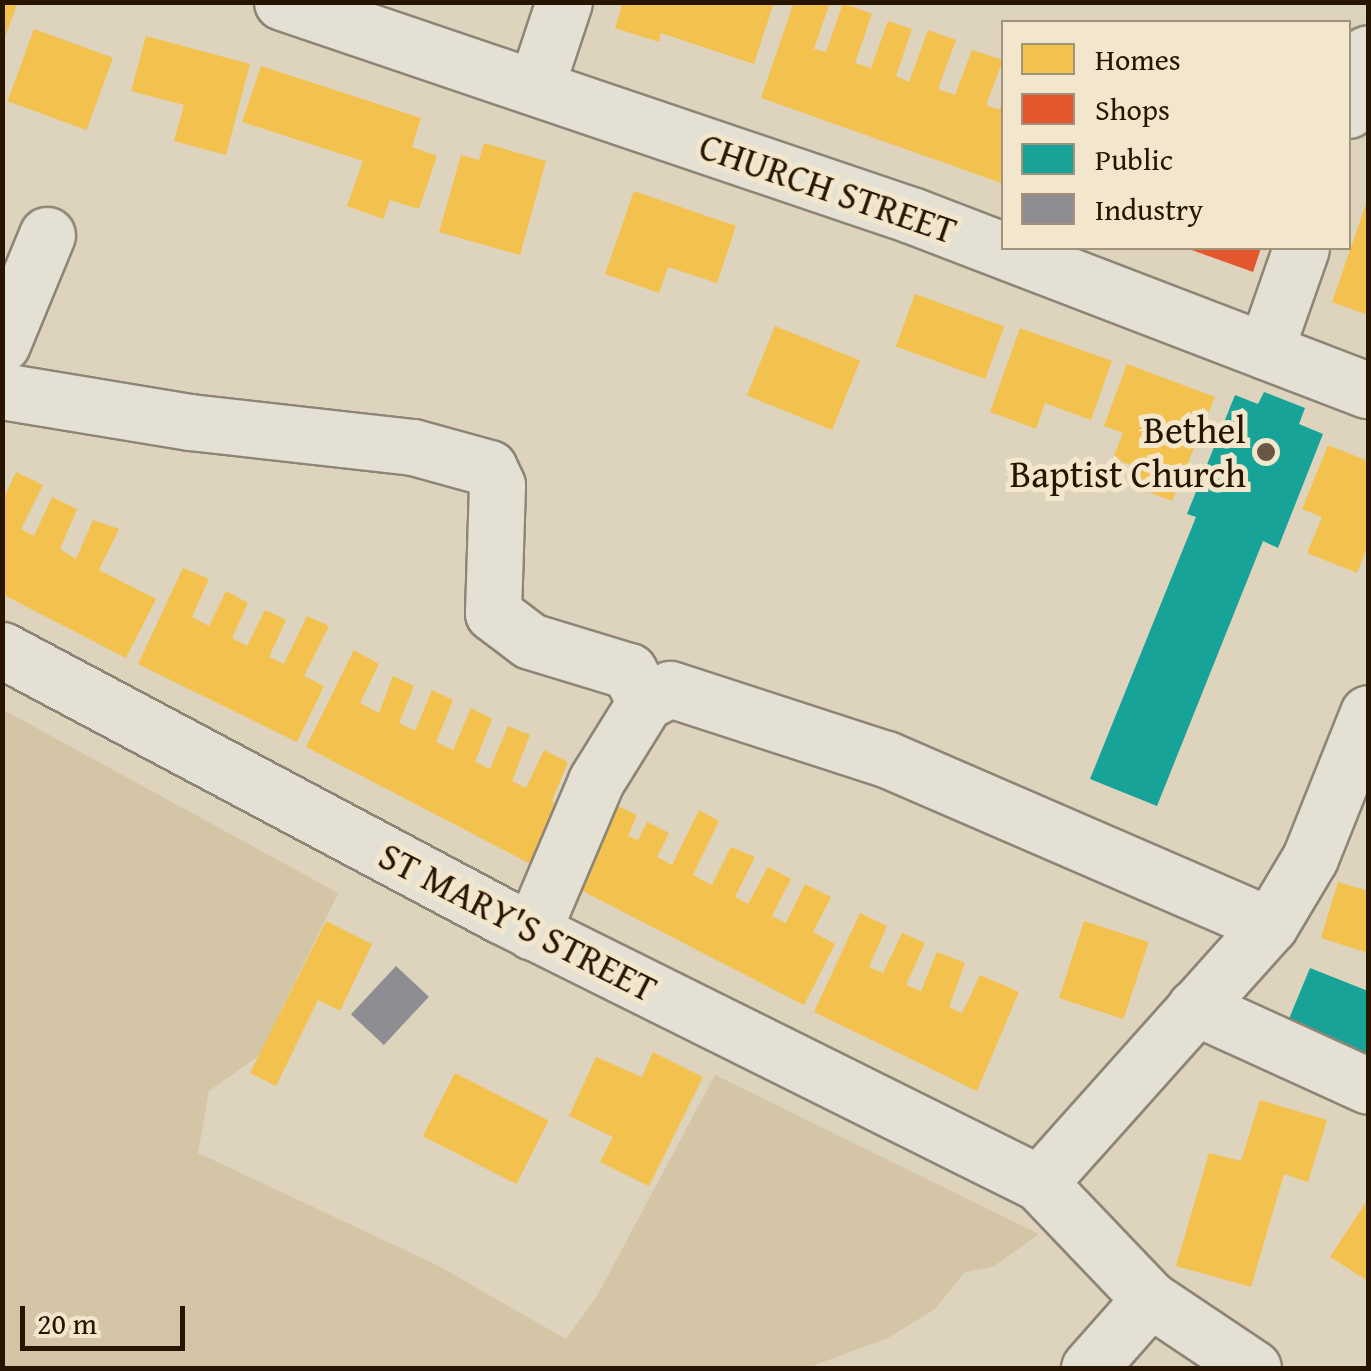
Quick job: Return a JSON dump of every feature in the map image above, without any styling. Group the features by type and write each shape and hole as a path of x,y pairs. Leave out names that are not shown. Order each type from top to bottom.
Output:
{"street":[{"name":"CHURCH STREET","path":"282,2 911,215 1001,250"},
{"path":"536,86 564,2"},
{"path":"1351,101 1368,53"},
{"path":"2,344 47,235"},
{"name":"CHURCH STREET","path":"1002,250 1368,390"},
{"path":"1265,351 1300,250"},
{"path":"2,391 190,422 412,447 488,468 497,485 493,613 530,641 629,671 645,702"},
{"name":"ST MARY'S STREET","path":"2,650 532,932 1039,1183 1150,1299 1253,1368"},
{"path":"532,932 596,782 645,702 670,689 806,730 1056,828 1270,925"},
{"path":"1039,1183 1270,925 1310,858 1368,714"},
{"path":"1196,1008 1368,1086"},
{"path":"1090,1368 1150,1299"}],"shaded area":[{"path":"2,709 338,893 259,1056 209,1091 198,1153 437,1265 566,1339 597,1296 715,1075 1039,1234 993,1267 965,1272 935,1309 888,1338 807,1368 3,1368"}],"building: Homes":[{"path":"2,2 18,2 3,42 2,42"},
{"path":"623,2 774,2 754,64 661,33 659,42 615,28"},
{"path":"794,2 830,2 814,49 826,52 843,3 872,14 855,63 871,68 888,21 912,29 896,76 909,82 928,30 956,40 938,89 955,95 972,50 1001,59 986,105 999,110 1001,105 1001,183 761,98"},
{"path":"34,29 113,58 87,130 8,101"},
{"path":"146,36 250,64 226,155 174,141 184,105 131,91"},
{"path":"261,66 421,118 412,147 437,156 419,209 390,200 383,219 347,206 363,161 242,122"},
{"path":"484,143 546,161 520,255 439,232 461,155 479,160"},
{"path":"634,191 736,226 717,283 668,267 659,293 605,274"},
{"path":"1368,198 1368,315 1332,302"},
{"path":"915,294 1004,326 985,379 896,347"},
{"path":"775,326 860,360 832,430 747,396"},
{"path":"1020,328 1112,361 1091,420 1045,403 1036,429 990,412"},
{"path":"1127,364 1215,397 1172,501 1131,485 1138,468 1113,458 1123,433 1104,426"},
{"path":"1328,445 1368,461 1368,545 1357,573 1307,553 1322,517 1302,509"},
{"path":"16,472 43,485 21,529 34,536 52,497 77,509 60,549 76,559 93,520 119,529 99,570 156,599 126,658 2,594 2,501"},
{"path":"183,568 209,579 192,617 209,626 226,591 248,603 232,638 247,646 265,610 286,620 269,657 284,664 307,616 329,626 304,676 324,686 297,742 138,664"},
{"path":"354,650 379,664 360,703 379,713 393,676 414,686 399,723 415,731 432,690 453,700 436,742 453,750 471,708 492,719 475,762 490,769 508,726 530,735 512,781 526,788 544,750 568,762 552,801 569,809 542,870 306,747"},
{"path":"605,800 637,815 628,836 638,840 647,822 669,833 657,857 672,865 699,810 719,821 693,875 712,885 731,847 755,857 735,897 748,904 768,867 791,879 772,916 786,923 805,884 831,897 813,932 835,944 804,1005 565,882"},
{"path":"1338,882 1368,891 1368,953 1321,938"},
{"path":"860,913 887,926 869,967 883,973 902,933 925,943 906,985 921,991 937,952 965,963 949,1007 962,1013 980,975 1019,992 977,1091 814,1012"},
{"path":"326,921 372,944 340,1011 318,1000 276,1086 250,1073"},
{"path":"1084,921 1149,942 1124,1019 1059,998"},
{"path":"653,1052 703,1077 649,1186 600,1162 613,1137 569,1116 596,1057 642,1077"},
{"path":"455,1073 549,1121 516,1184 423,1136"},
{"path":"1260,1100 1327,1120 1308,1182 1284,1174 1251,1287 1176,1266 1209,1153 1241,1161"},
{"path":"1368,1199 1368,1281 1330,1257"}],"building: Shops":[{"path":"1192,250 1260,250 1253,272"}],"building: Public":[{"path":"1264,392 1305,408 1299,424 1323,434 1278,548 1263,541 1157,806 1090,779 1196,517 1187,514 1235,395 1258,404"},
{"path":"1310,968 1368,991 1368,1059 1286,1026"}],"building: Industry":[{"path":"396,966 429,997 384,1045 351,1014"}],"place":[{"name":"Bethel Baptist Church","path":"1266,452"}]}
